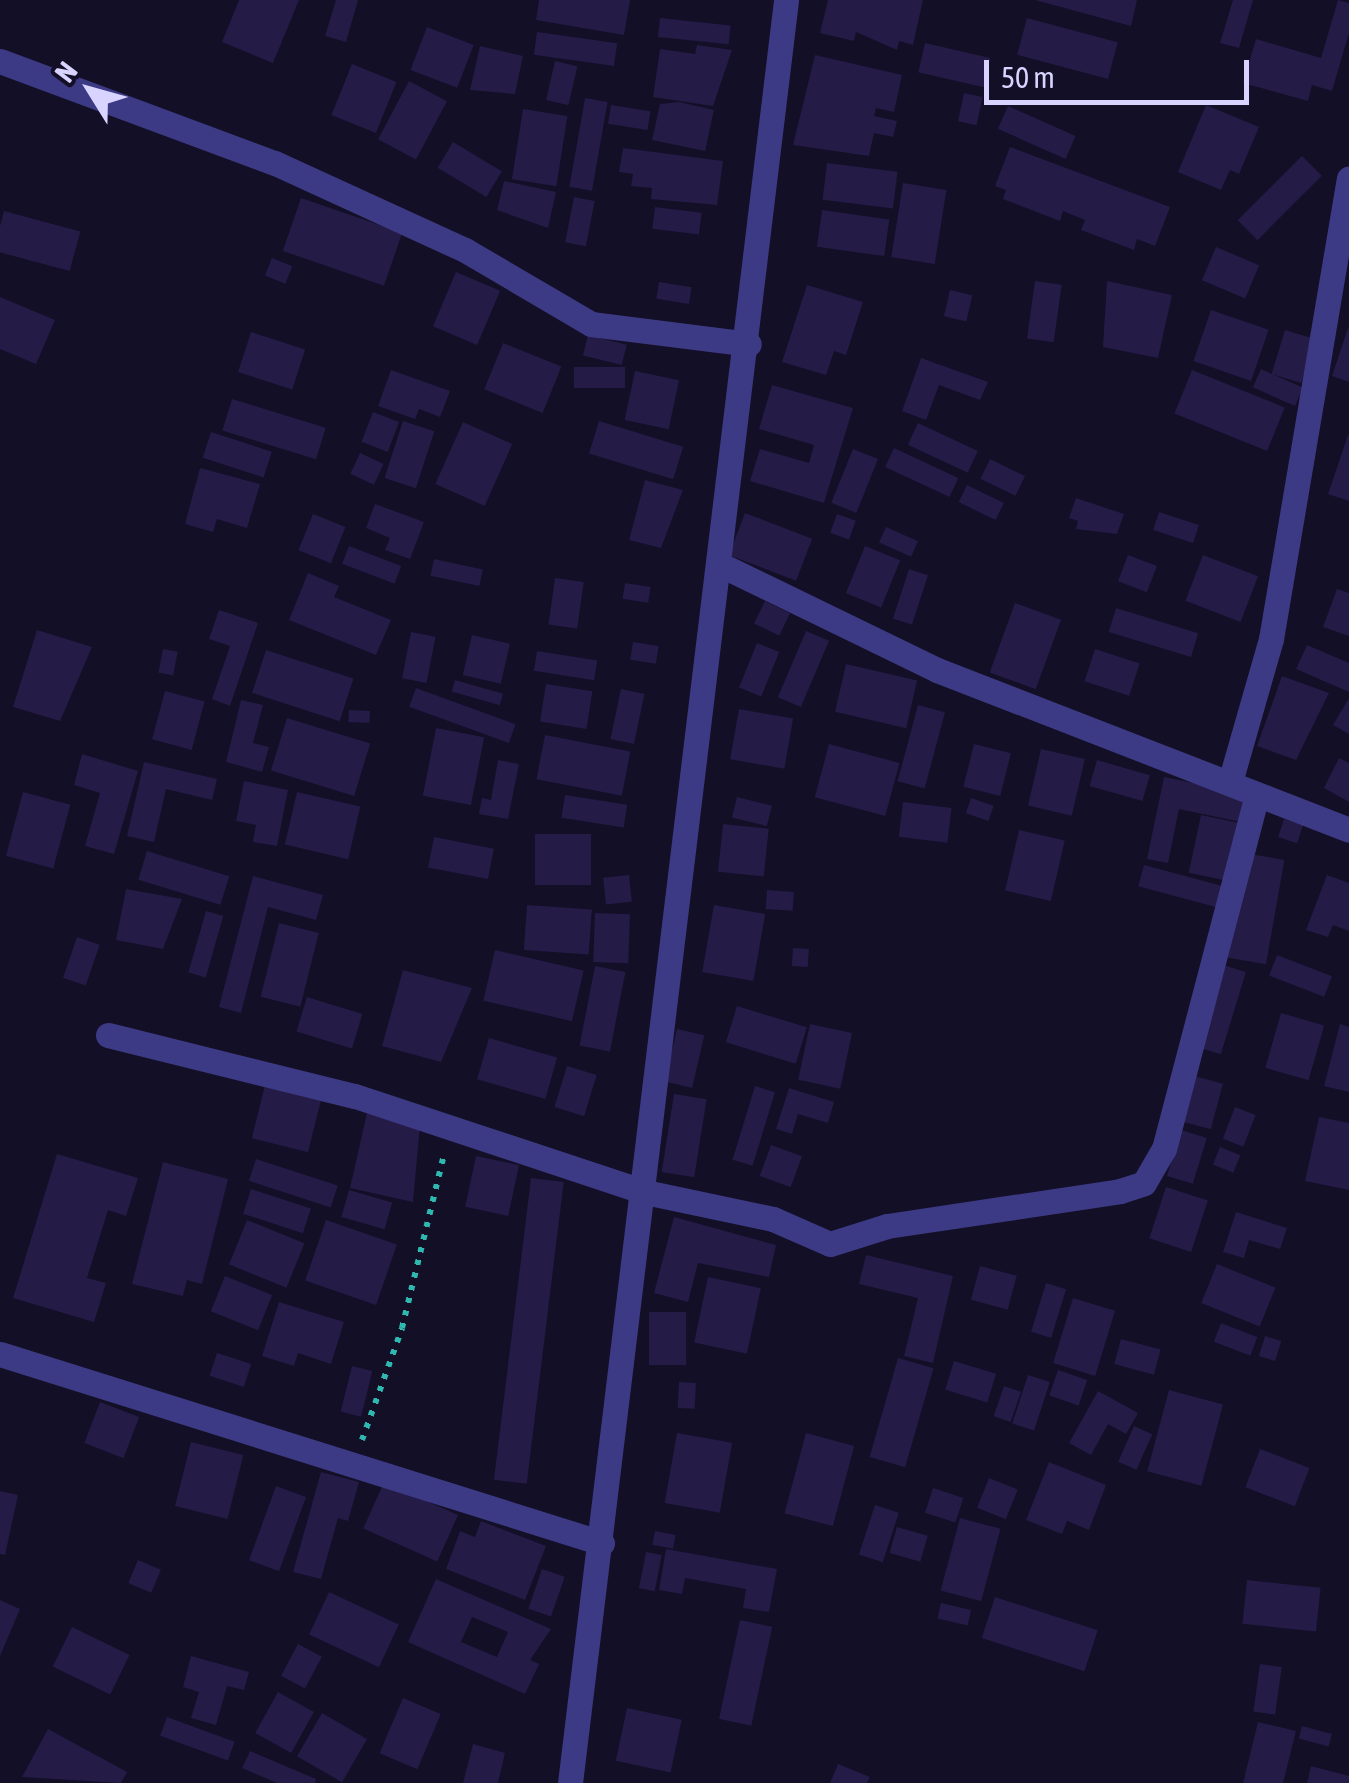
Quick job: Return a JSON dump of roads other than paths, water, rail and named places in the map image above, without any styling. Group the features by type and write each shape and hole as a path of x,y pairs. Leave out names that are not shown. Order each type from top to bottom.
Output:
{"street":[{"path":"570,1783 723,566 786,0"},
{"path":"0,60 275,163 465,250 592,324 749,344"},
{"path":"1230,782 1271,638 1349,179"},
{"path":"723,566 937,670 1349,830"},
{"path":"108,1035 355,1096 450,1131 645,1192 772,1219 830,1244 887,1226 1144,1183 1169,1130 1257,795"},
{"path":"0,1354 602,1543"}]}
